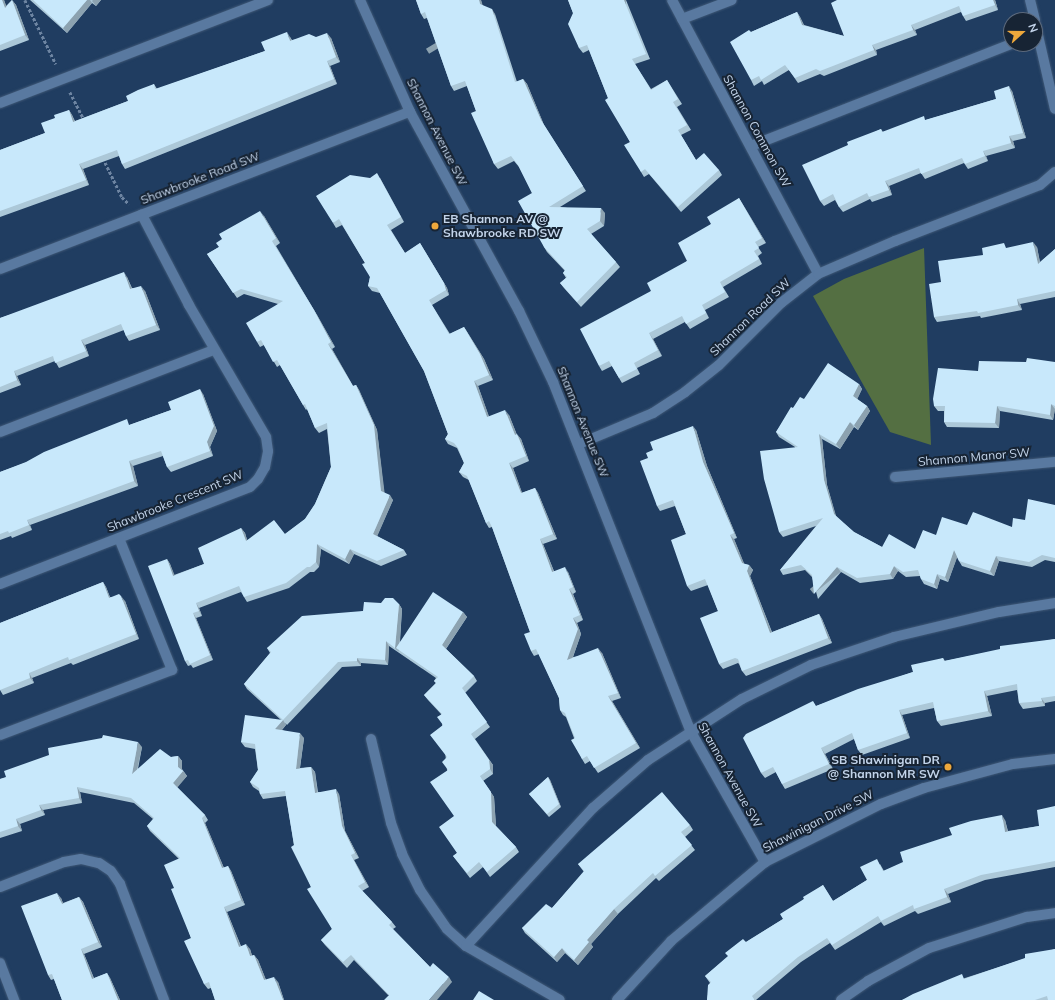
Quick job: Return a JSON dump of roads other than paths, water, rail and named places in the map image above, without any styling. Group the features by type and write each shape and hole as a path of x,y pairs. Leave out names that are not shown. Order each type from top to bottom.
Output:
{"street":[{"path":"0,103 268,0"},
{"name":"Shannon Avenue SW","path":"360,0 410,112 520,311 553,382 691,732 765,862"},
{"name":"Shannon Common SW","path":"672,0 818,274"},
{"path":"682,19 732,0"},
{"path":"1030,0 1033,12"},
{"path":"750,146 1003,47"},
{"path":"1041,52 1055,109"},
{"name":"Shawbrooke Road SW","path":"0,269 410,112"},
{"name":"Shannon Road SW","path":"578,444 653,413 685,392 720,365 781,303 818,274 895,241 1040,185 1055,172"},
{"name":"Shawbrooke Crescent SW","path":"0,584 250,487 258,479 265,467 268,451 266,437 214,350 142,215"},
{"path":"0,432 214,350"},
{"name":"Shannon Manor SW","path":"895,477 1055,462"},
{"path":"0,735 172,670 119,538"},
{"path":"466,946 593,808 648,760 742,699 811,665 894,637 993,614 1055,603"},
{"path":"371,739 391,823 402,854 420,890 443,924 466,946 560,1000"},
{"name":"Shawinigan Drive SW","path":"617,1000 671,941 765,862 881,804 924,788 1013,764 1055,758"},
{"path":"0,887 64,862 81,859 99,863 111,871 120,884 164,1000"},
{"path":"841,1000 868,981 929,948 1027,917 1055,913"},
{"path":"0,963 14,1000"}],"place":[{"name":"EB Shannon AV @ Shawbrooke RD SW","path":"435,226"},
{"name":"SB Shawinigan DR @ Shannon MR SW","path":"948,767"}]}
